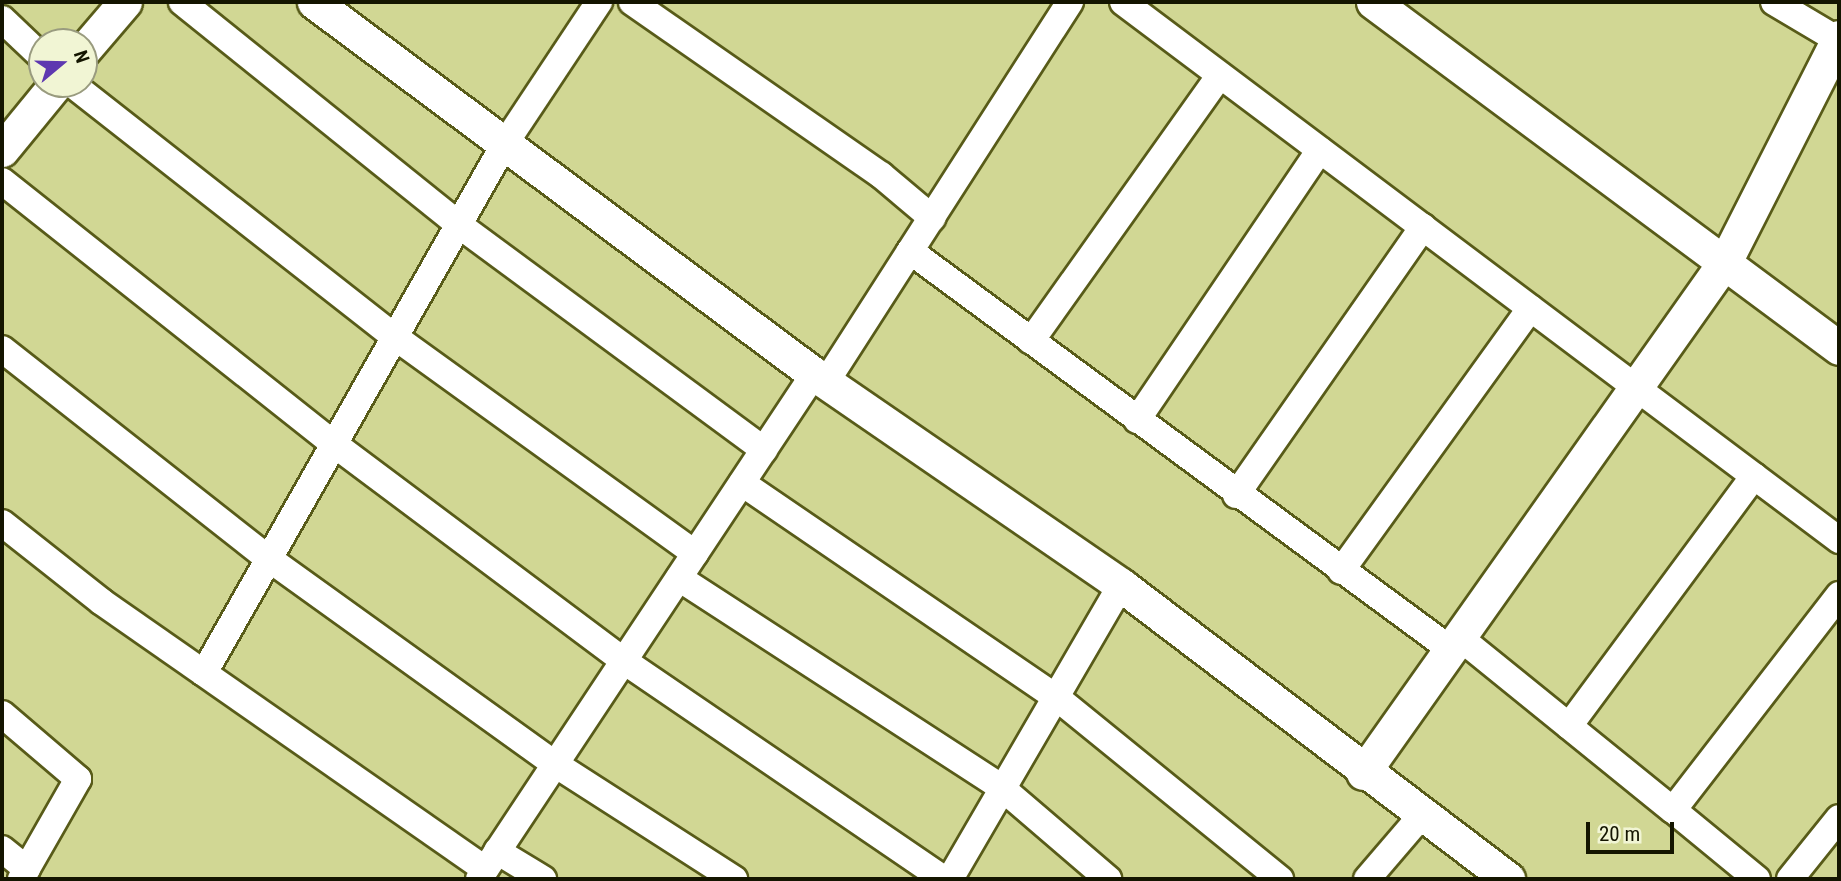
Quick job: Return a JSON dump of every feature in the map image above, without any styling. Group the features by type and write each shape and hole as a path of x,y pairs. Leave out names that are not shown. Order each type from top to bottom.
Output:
{"street":[{"path":"98,33 124,2"},
{"path":"183,2 458,225 764,450"},
{"path":"314,2 820,378 1121,585 1363,773 1508,879"},
{"path":"204,673 504,145 599,2"},
{"path":"632,2 881,175 932,218"},
{"path":"487,866 764,450 820,378 910,251 1070,2"},
{"path":"1123,2 1839,540"},
{"path":"1373,2 1726,260 1839,348"},
{"path":"1363,773 1726,260 1838,38 1774,2"},
{"path":"2,19 28,44"},
{"path":"1031,341 1220,75"},
{"path":"2,150 45,98"},
{"path":"90,98 395,337 695,553"},
{"path":"1137,420 1320,150"},
{"path":"2,181 334,444 624,661 943,879"},
{"path":"1236,495 1423,227"},
{"path":"910,251 1341,571 1455,643 1569,726 1756,879"},
{"path":"1341,571 1531,308"},
{"path":"2,349 268,558 555,764 734,879"},
{"path":"1569,726 1754,476"},
{"path":"742,483 1056,697 1280,879"},
{"path":"2,523 103,602 487,866 543,879"},
{"path":"679,578 1002,788 1108,879"},
{"path":"950,879 1121,585"},
{"path":"1673,810 1839,595"},
{"path":"2,714 78,779 24,874 2,849"},
{"path":"1367,879 1421,816"},
{"path":"1790,879 1839,818"}]}
